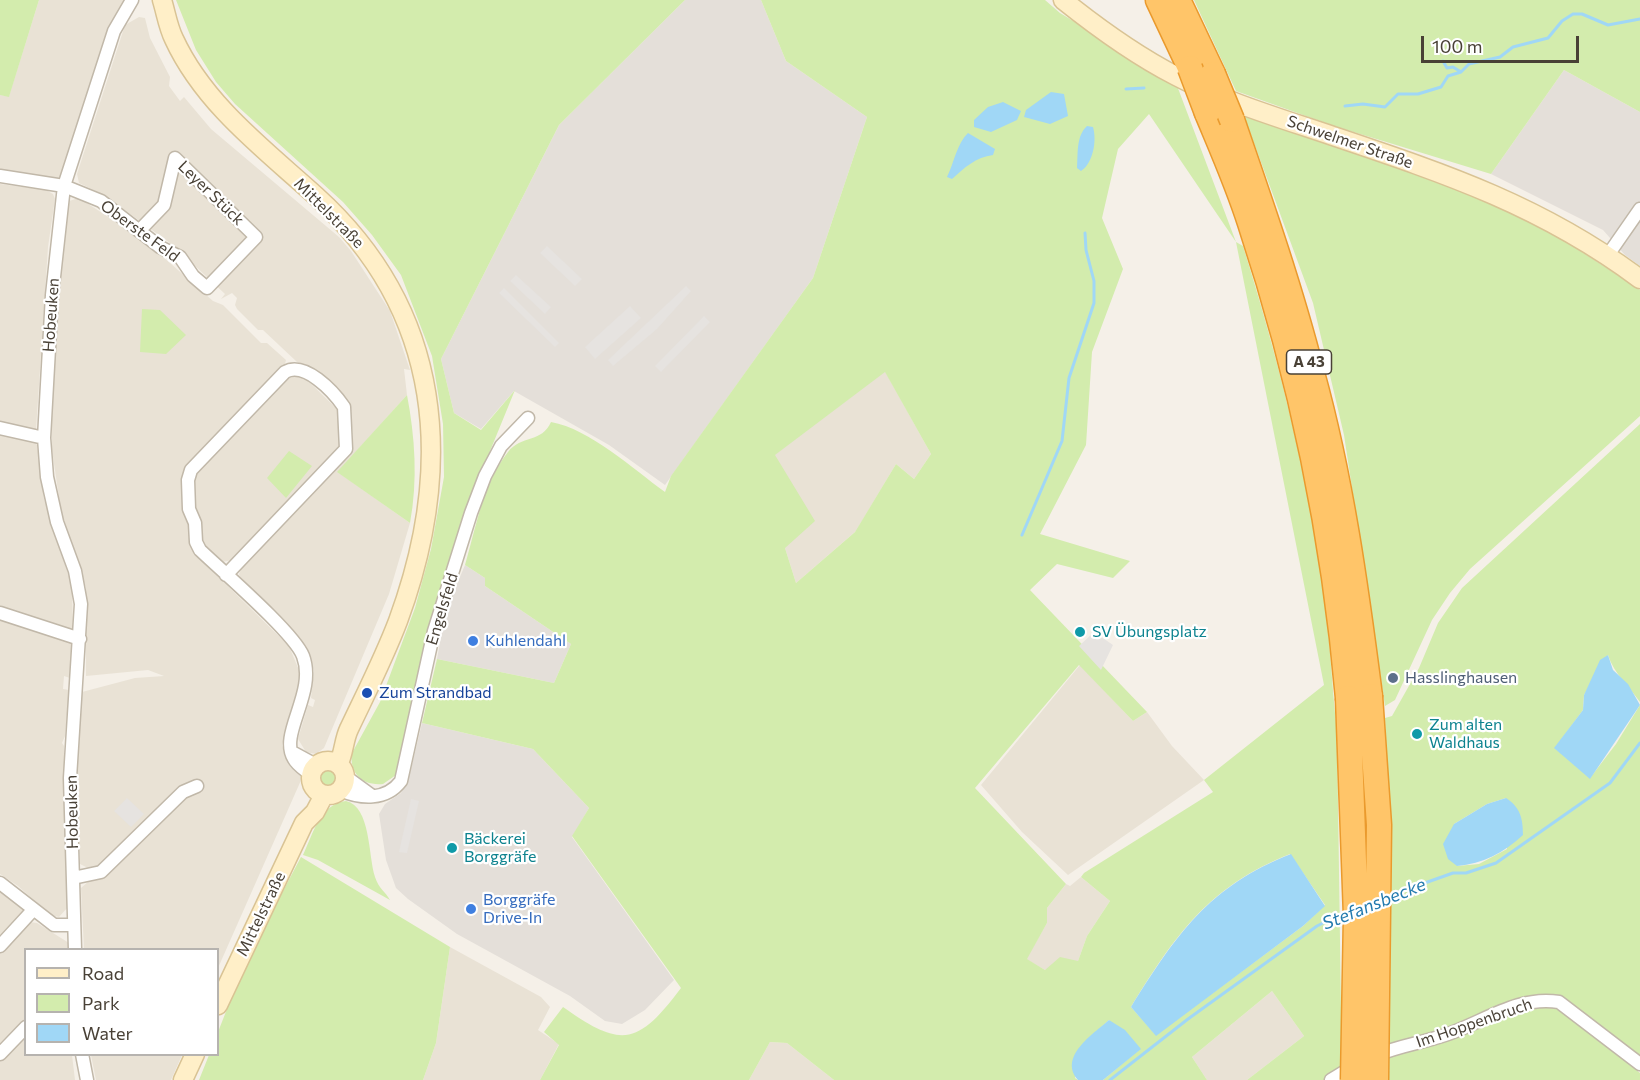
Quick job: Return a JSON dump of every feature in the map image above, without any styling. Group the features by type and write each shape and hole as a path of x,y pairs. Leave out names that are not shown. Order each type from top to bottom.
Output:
{"highway":[{"name":"A 43","path":"1158,0 1232,120 1284,274 1313,375 1338,486 1359,697 1353,1080"},
{"name":"A 43","path":"1178,0 1201,71 1207,113 1250,221 1296,380 1320,487 1337,592 1359,697 1379,825 1376,1080"}],"main road":[{"name":"Mittelstraße","path":"162,0 172,34 191,70 231,118 316,196 365,249 403,311 424,372 432,444 430,490 423,532 398,621 348,731 345,748 327,777 315,812 304,823 219,1003"},
{"name":"Schwelmer Straße","path":"1063,0 1111,37 1177,77 1243,106 1494,194 1565,228 1608,255 1640,279"},
{"path":"183,1080 194,1056"}],"street":[{"name":"Hobeuken","path":"75,948 70,778 80,639 79,586 51,499 44,438 52,284 64,186 114,31 132,0"},
{"name":"Leyer Stück","path":"139,231 164,205 175,158 256,237 207,288"},
{"name":"Oberste Feld","path":"0,176 64,186 101,201 160,247 180,257 193,276 207,288"},
{"path":"1608,255 1640,209"},
{"path":"292,368 304,370 344,407 346,449 225,575 197,547 195,523 189,509 189,475 285,372 292,368"},
{"name":"Engelsfeld","path":"225,575 293,640 302,653 307,684 291,735 292,752 352,795 388,793 401,781 434,631 471,513 485,476 501,446 528,418"},
{"path":"0,428 44,438"},
{"path":"0,613 80,639"},
{"path":"73,878 101,872 170,803 183,792 197,786"},
{"path":"0,883 54,926 74,925"},
{"path":"0,946 33,910"},
{"name":"Im Hoppenbruch","path":"1331,1080 1384,1052 1448,1034 1514,1007 1548,1000 1559,1002 1640,1064"},
{"path":"0,1054 24,1029"},
{"path":"82,1056 87,1080"}],"shaded area":[{"path":"39,0 124,0 110,26 62,175 58,178 0,171 0,95 9,96"},
{"path":"685,0 761,0 786,61 867,117 813,278 665,485 609,445 514,391 481,429 454,413 441,359 559,125"},
{"path":"139,17 145,18 150,38 170,77 169,86 180,101 184,97 211,129 339,237 351,251 390,311 410,370 404,369 407,395 338,472 410,523 389,594 324,748 316,754 306,752 298,739 308,705 313,707 315,700 311,698 314,671 311,657 300,638 242,583 239,574 242,567 348,457 353,442 351,410 345,398 311,367 297,362 263,330 258,330 237,309 235,305 237,298 232,293 221,299 225,294 174,246 104,195 79,183 77,174 125,25"},
{"path":"1564,70 1640,112 1640,266 1625,255 1603,230 1491,174"},
{"path":"0,184 46,190 53,194 55,199 48,247 36,430 0,424"},
{"path":"79,198 144,240 213,301 223,305 261,343 267,343 286,360 285,364 182,477 183,509 189,523 193,552 289,646 301,675 300,688 282,745 287,761 302,778 219,966 219,948 84,948 81,888 89,881 92,870 80,864 77,777 82,692 135,678 164,676 148,670 86,676 86,588 61,511 52,450 52,403 63,227 69,201"},
{"path":"547,246 582,279 575,286 540,253"},
{"path":"516,275 551,307 545,314 510,281"},
{"path":"686,286 691,291 657,329 613,366 608,360"},
{"path":"504,288 559,343 555,347 499,293"},
{"path":"630,306 641,318 595,359 585,347"},
{"path":"704,316 710,322 661,372 655,366"},
{"path":"885,371 931,454 914,479 896,464 856,531 796,583 785,548 774,455"},
{"path":"302,375 339,411 341,447 233,560 222,562 202,544 202,524 195,509 195,476 289,376"},
{"path":"0,432 35,442 37,445 44,499 72,586 73,631 0,615"},
{"path":"465,565 485,578 485,586 571,644 554,683 437,659 446,610"},
{"path":"0,619 69,639 73,643 70,678 64,676 63,689 69,690 65,736 62,743 64,746 68,907 59,917 50,915 18,886 0,874"},
{"path":"1094,632 1113,645 1101,670 1079,646"},
{"path":"1080,665 1133,721 1147,712 1172,746 1204,780 1068,875 1022,832 981,785"},
{"path":"422,723 533,749 589,808 572,837 674,980 645,1010 622,1024 605,1021 570,996 457,934 396,888 386,860 379,814 385,804 401,793 411,769"},
{"path":"127,798 144,814 131,827 114,811"},
{"path":"411,799 419,801 407,853 399,852"},
{"path":"1081,877 1110,901 1087,936 1078,961 1045,970 1026,959 1047,923 1047,908 1066,884 1070,886"},
{"path":"0,890 23,909 29,922 37,923 69,943 71,948 24,948 24,1056 72,1056 75,1080 0,1080"},
{"path":"450,947 541,997 550,1007 538,1030 559,1044 540,1080 423,1080 436,1043"},
{"path":"1272,991 1304,1036 1247,1080 1207,1080 1192,1057"},
{"path":"770,1042 787,1043 834,1080 749,1080"},
{"path":"91,1056 182,1056 171,1080 96,1080"}],"green space":[{"path":"0,0 39,0 9,97 0,95"},
{"path":"176,0 685,0 559,125 441,359 454,413 481,430 515,390 481,473 435,604 396,775 383,784 369,783 359,777 353,767 352,753 380,702 415,608 431,549 444,477 443,424 432,356 401,275 372,235 343,202 235,104 216,82 196,50"},
{"path":"761,0 1045,0 1060,13 1176,83 1236,242 1243,246 1289,410 1322,578 1337,732 1342,1080 1247,1080 1304,1036 1272,991 1192,1057 1207,1080 1103,1080 1140,1049 1109,1020 1084,1043 1075,1078 1078,1080 834,1080 787,1043 770,1042 749,1080 540,1080 559,1045 544,1032 563,1007 600,1030 628,1035 653,1021 681,988 572,836 589,808 533,749 422,723 437,659 554,683 571,644 485,586 485,578 465,565 481,506 499,464 513,447 542,433 551,422 566,426 596,441 665,492 671,476 813,278 867,117 786,61","holes":["1149,114 1236,242 1324,685 1204,780 1213,792 1084,873 1081,877 1110,901 1087,936 1078,961 1060,957 1045,970 1027,959 1047,923 1047,908 1066,884 975,788 1079,665 1133,721 1147,712 1030,590 1057,564 1113,578 1130,561 1040,534 1086,445 1092,352 1123,269 1102,218 1118,149","885,372 931,454 914,479 896,464 855,532 796,583 785,548 815,521 775,455","1290,854 1325,905 1303,926 1156,1035 1131,1007 1147,981 1179,935 1216,897 1237,881"]},
{"path":"1194,0 1640,0 1640,112 1564,70 1491,174 1334,126 1236,91"},
{"path":"1244,116 1394,164 1503,207 1582,252 1640,290 1640,416 1470,569 1432,620 1395,700 1385,706 1344,435 1313,303"},
{"path":"142,309 160,310 186,335 166,354 140,352"},
{"path":"407,395 414,459 414,491 410,523 337,472"},
{"path":"1640,424 1640,702 1618,674 1608,655 1584,695 1583,710 1555,748 1590,778 1616,744 1640,705 1640,1057 1578,1009 1559,1008 1640,1073 1640,1080 1389,1080 1390,895 1385,718 1392,716 1419,668 1438,623 1462,588","holes":["1506,798 1507,849 1479,864 1457,866 1454,824 1487,804"]},
{"path":"289,451 312,466 286,498 267,478"},
{"path":"327,767 335,770 338,778 335,786 327,789 319,786 316,778 319,770"},
{"path":"346,801 360,812 367,833 375,877 390,900 318,860 303,855 318,821 337,803"},
{"path":"301,857 450,947 436,1043 423,1080 199,1080 209,1056 219,1056 219,1029 245,963"}],"water":[{"path":"1051,92 1064,94 1068,116 1050,124 1024,117 1026,110"},
{"path":"1003,102 1021,111 1017,120 991,132 974,127 974,120 988,107"},
{"path":"1087,126 1093,127 1094,145 1088,163 1081,171 1077,168 1078,146 1083,130"},
{"path":"968,133 995,149 993,155 976,161 952,179 947,177 958,148"},
{"path":"1608,655 1613,670 1628,684 1640,705 1590,779 1554,748 1583,710 1584,695 1600,660"},
{"path":"1506,798 1515,805 1520,814 1523,835 1500,852 1475,863 1457,866 1448,859 1443,844 1454,824 1487,804"},
{"path":"1291,854 1325,906 1303,926 1156,1036 1131,1007 1163,957 1180,935 1216,897 1262,867"},
{"path":"1109,1020 1125,1030 1141,1049 1103,1080 1078,1080 1072,1063 1075,1055 1087,1039"}],"waterway":[{"path":"1345,106 1363,104 1385,107 1398,94 1418,94 1441,87 1448,76 1461,72 1469,64 1500,57 1513,47 1548,38 1562,21 1573,14 1582,14 1608,25 1640,19"},
{"path":"1443,61 1447,68 1453,67 1461,72"},
{"path":"1126,89 1144,88"},
{"path":"1022,535 1062,441 1069,378 1094,303 1094,281 1086,250 1085,233"},
{"name":"Stefansbecke","path":"1388,896 1453,873 1466,873 1496,863 1610,783 1640,743"},
{"name":"Stefansbecke","path":"1110,1080 1188,1019 1317,926 1345,912"}],"place":[{"name":"SV Übungsplatz","path":"1080,632"},
{"name":"Kuhlendahl","path":"473,641"},
{"name":"Hasslinghausen","path":"1393,678"},
{"name":"Zum Strandbad","path":"367,693"},
{"name":"Zum alten Waldhaus","path":"1417,734"},
{"name":"Bäckerei Borggräfe","path":"452,848"},
{"name":"Borggräfe Drive-In","path":"471,909"}]}
